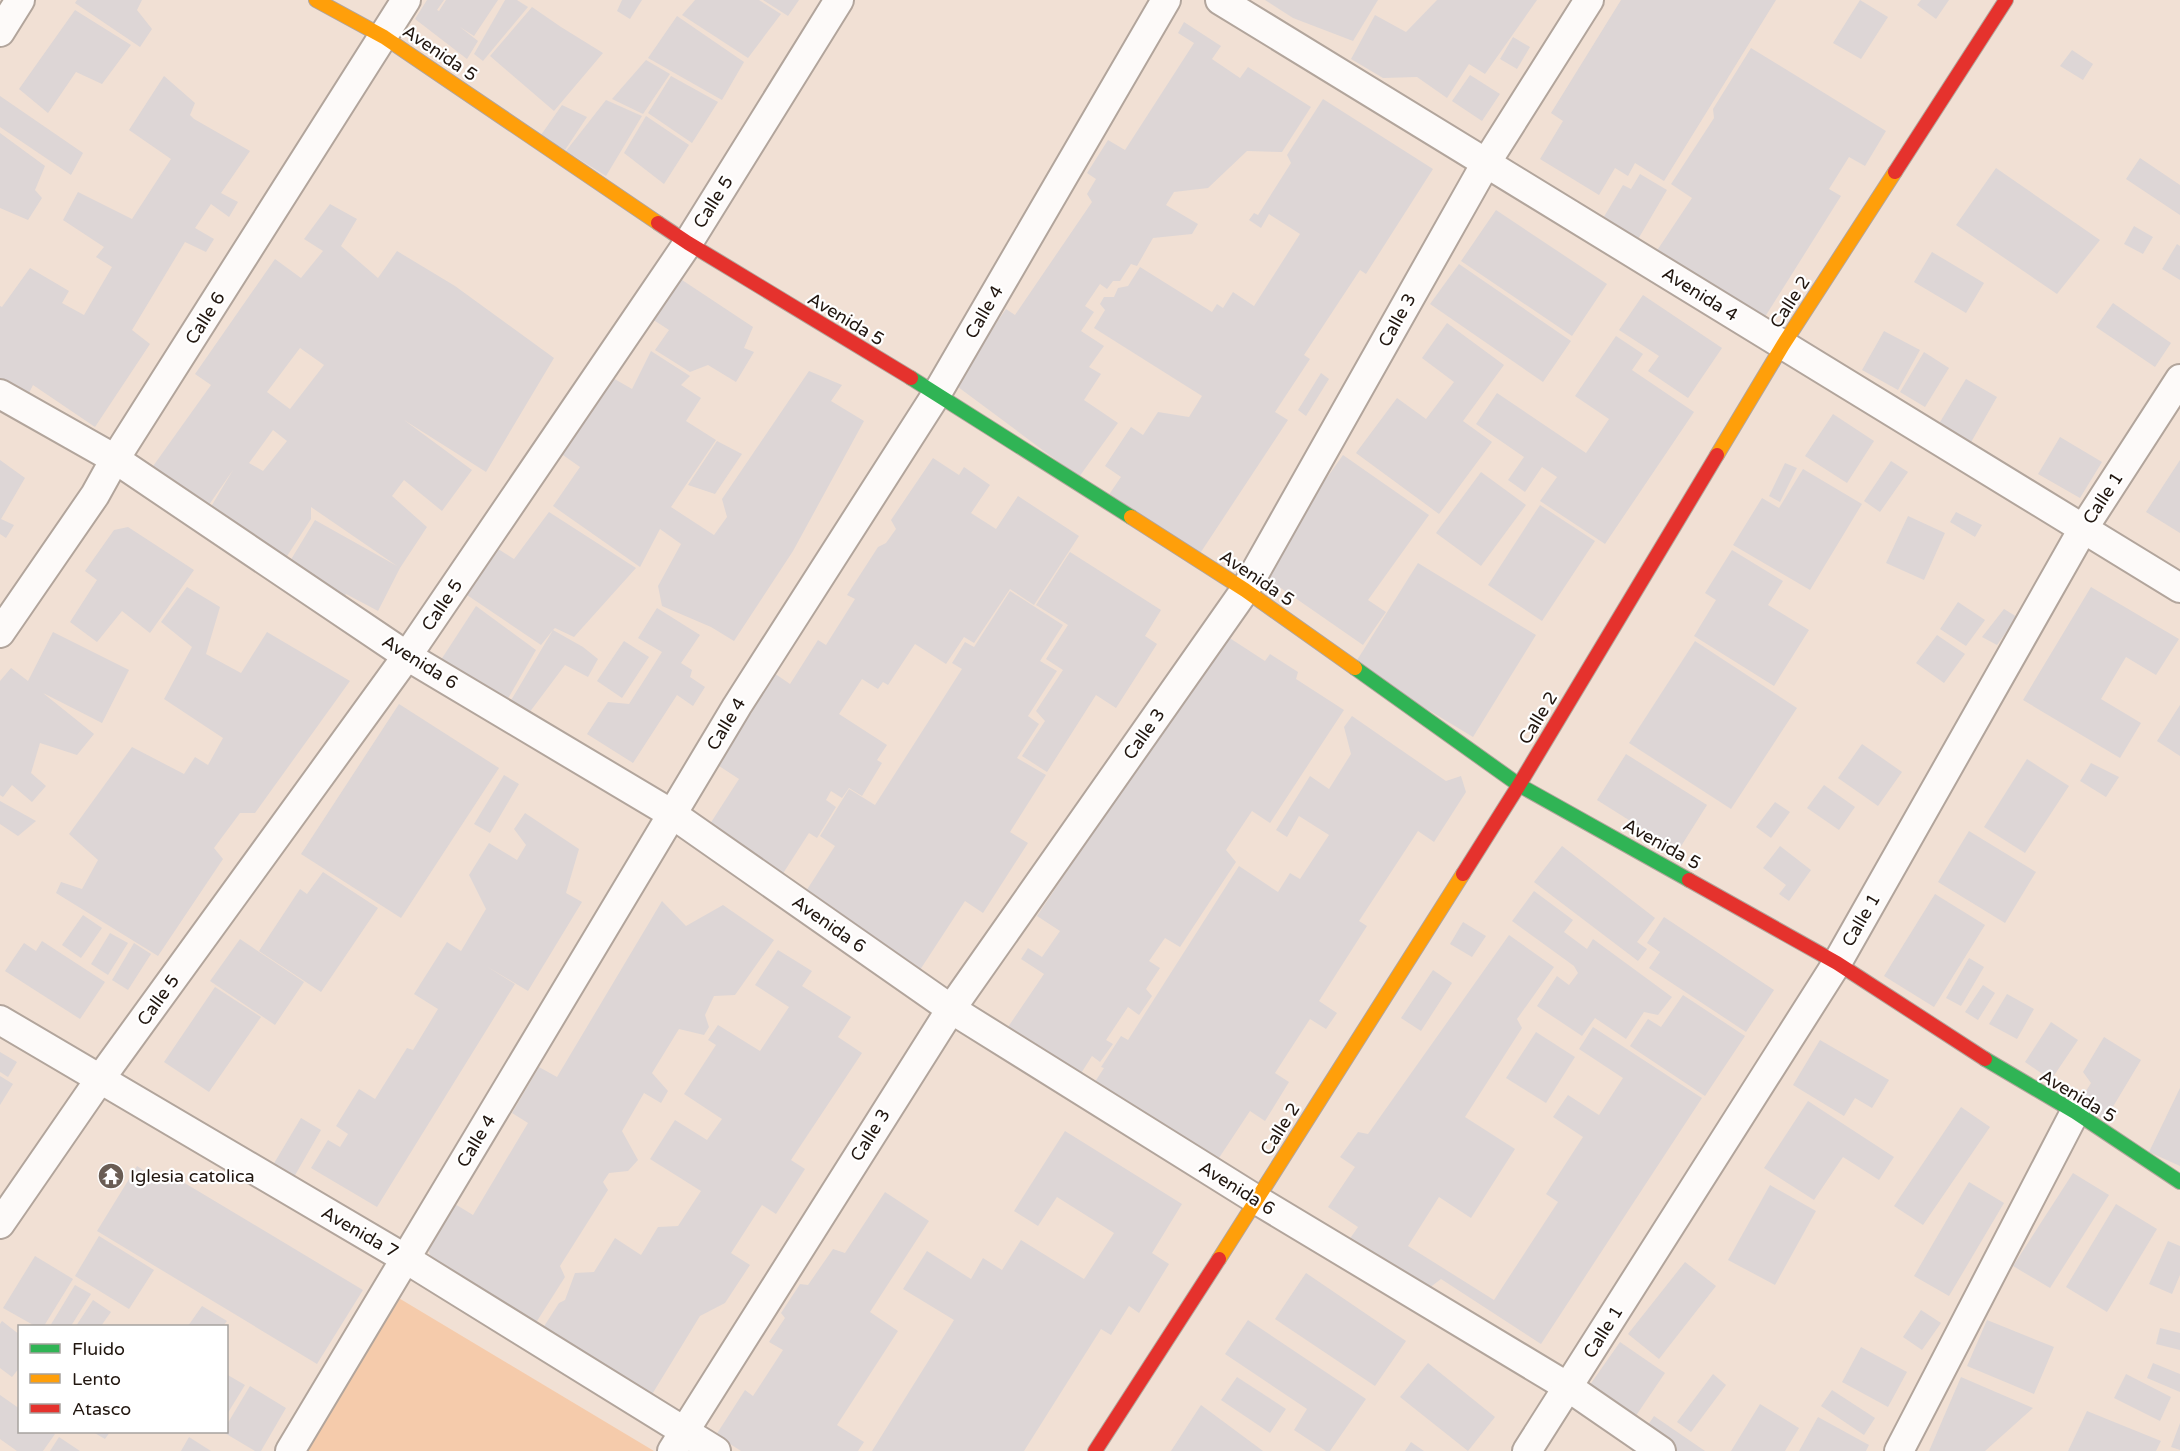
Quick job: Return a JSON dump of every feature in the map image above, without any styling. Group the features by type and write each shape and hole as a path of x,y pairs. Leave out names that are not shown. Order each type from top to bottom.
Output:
{"street":[{"path":"0,32 21,0"},
{"name":"Avenida 5","path":"316,0 384,37 688,243 991,427 1245,590 1519,785 1837,963 2007,1074 2075,1112 2180,1182"},
{"name":"Calle 6","path":"0,633 95,495 115,459 406,0"},
{"name":"Calle 5","path":"0,1224 100,1079 407,656 688,243 838,0"},
{"name":"Calle 4","path":"290,1451 743,696 936,395 1167,0"},
{"name":"Avenida 4","path":"1220,0 2180,588"},
{"name":"Calle 3","path":"678,1441 951,1009 1245,590 1486,163 1589,0"},
{"name":"Calle 2","path":"1095,1451 1257,1200 1519,785 1783,345 2006,0"},
{"name":"Calle 1","path":"1527,1451 1837,963 2083,529 2180,379"},
{"name":"Avenida 6","path":"0,394 115,459 407,656 672,814 951,1009 1257,1200 1568,1387 1661,1451"},
{"name":"Avenida 7","path":"0,1020 406,1258 678,1441 716,1451"},
{"path":"1899,1451 2075,1112"}],"shaded area":[{"path":"397,1297 654,1451 303,1451"}],"building":[{"path":"77,0 142,0 137,10 152,29 140,47 75,3"},
{"path":"427,0 444,0 437,10 439,11 446,0 498,0 474,36 460,27 478,41 467,59 415,19"},
{"path":"505,0 517,0 528,7 483,61 474,54"},
{"path":"622,0 642,0 630,19 617,11"},
{"path":"695,0 759,0 781,14 748,58 682,15"},
{"path":"763,0 799,0 788,16"},
{"path":"1265,0 1378,0 1353,41 1293,18"},
{"path":"1437,0 1537,0 1485,74 1469,64 1447,98 1417,77 1383,78 1351,59 1375,15 1406,32"},
{"path":"1621,0 1776,0 1664,181 1635,163 1628,176 1615,168 1599,195 1540,159 1563,121 1551,113"},
{"path":"1860,0 1888,17 1861,59 1833,43"},
{"path":"1921,0 1949,0 1936,19 1917,5"},
{"path":"532,7 603,53 554,111 490,56"},
{"path":"75,10 131,45 102,84 76,72 48,113 19,89"},
{"path":"677,16 744,62 722,100 648,58"},
{"path":"1184,22 1221,46 1212,59 1240,78 1248,67 1311,107 1282,152 1247,151 1208,188 1174,192 1166,205 1198,224 1192,234 1153,238 1137,266 1131,264 1120,281 1113,281 1107,289 1100,284 1085,306 1094,312 1081,331 1104,346 1089,367 1101,374 1084,400 1118,423 1079,477 954,384 1006,309 1015,315 1092,202 1087,194 1096,179 1087,173 1108,140 1125,150 1194,43 1178,33"},
{"path":"1513,37 1530,47 1517,69 1500,59"},
{"path":"1751,48 1886,131 1865,166 1849,157 1829,189 1841,196 1763,320 1652,258 1692,198 1671,184 1714,118 1713,109"},
{"path":"2072,50 2093,64 2083,80 2060,66"},
{"path":"646,60 670,74 643,114 612,99"},
{"path":"1470,75 1500,94 1482,121 1452,101"},
{"path":"164,76 195,103 190,115 194,119 250,151 221,193 238,202 229,217 211,204 195,228 214,239 206,252 185,242 132,330 150,344 95,427 33,385 28,395 0,380 0,306 2,307 30,268 69,291 62,303 84,315 112,267 96,257 104,247 63,220 78,192 132,219 171,159 129,130"},
{"path":"671,76 718,102 692,143 648,113"},
{"path":"0,96 83,153 71,175 0,127"},
{"path":"1323,99 1433,169 1366,274 1360,270 1304,355 1310,359 1275,412 1288,420 1199,555 1108,496 1121,477 1105,466 1131,427 1143,435 1158,412 1189,417 1202,396 1094,328 1105,310 1100,304 1104,297 1114,297 1118,288 1128,286 1140,267 1212,312 1217,304 1223,308 1233,292 1254,306 1300,234 1269,214 1261,228 1249,220 1254,213 1258,215 1291,163 1287,155"},
{"path":"606,100 642,116 606,176 566,151"},
{"path":"562,105 587,117 565,150 541,135"},
{"path":"646,116 689,145 664,184 624,153"},
{"path":"0,133 45,166 35,190 42,198 28,220 0,208"},
{"path":"2140,158 2180,185 2180,215 2126,179"},
{"path":"1996,168 2100,240 2057,294 1956,225"},
{"path":"1640,174 1667,190 1634,246 1599,225 1623,185 1631,189"},
{"path":"330,204 357,219 341,246 378,278 397,251 455,286 554,358 486,472 404,420 472,470 442,511 404,480 392,496 427,527 400,568 378,611 346,594 336,608 281,576 315,520 397,566 311,507 311,519 282,564 206,515 233,470 202,515 146,476 211,385 195,374 275,259 301,278 323,251 304,239","holes":["300,348 324,365 290,409 267,392","273,430 287,441 263,471 249,463"]},
{"path":"1496,210 1607,284 1572,336 1461,261"},
{"path":"2134,226 2153,237 2143,254 2124,244"},
{"path":"2177,244 2180,246 2180,280 2162,269"},
{"path":"1932,252 1984,283 1966,313 1914,282"},
{"path":"1459,264 1571,341 1543,382 1430,304"},
{"path":"676,276 753,327 744,348 754,352 736,382 708,365 690,372 655,350 669,330 649,317"},
{"path":"1643,295 1722,348 1688,398 1648,371 1659,356 1619,330"},
{"path":"2113,303 2171,343 2155,367 2096,327"},
{"path":"1447,323 1504,365 1463,421 1492,442 1439,514 1356,453 1397,398 1426,419 1454,382 1422,358"},
{"path":"1884,331 1920,350 1898,390 1862,370"},
{"path":"1616,336 1643,354 1632,370 1694,412 1605,544 1540,501 1557,477 1542,467 1525,492 1508,480 1524,457 1476,424 1497,393 1586,453 1609,419 1575,396"},
{"path":"651,351 690,376 681,385 701,398 686,421 716,440 671,507 714,535 727,517 722,499 809,371 842,385 831,401 864,421 793,551 734,641 711,627 662,606 658,586 681,544 660,529 640,567 553,506 580,467 560,453 611,377 632,389"},
{"path":"1924,352 1949,368 1925,407 1900,392"},
{"path":"1321,373 1329,379 1306,416 1298,410"},
{"path":"1966,379 1997,397 1966,451 1934,432"},
{"path":"1833,414 1874,441 1847,483 1805,456"},
{"path":"2060,437 2102,462 2080,498 2038,474"},
{"path":"717,441 742,454 715,494 688,485"},
{"path":"1343,455 1429,515 1368,600 1386,612 1363,645 1259,573"},
{"path":"933,458 959,475 964,467 990,485 971,513 996,529 1018,496 1079,536 1034,605 1010,589 974,643 964,637 946,664 915,644 888,685 883,682 878,689 862,679 839,714 887,745 877,760 882,763 862,796 849,788 842,798 831,791 826,800 836,807 817,838 809,833 782,875 708,827 739,779 716,764 774,673 790,684 818,640 826,645 855,599 847,595 878,547 886,543 896,529 891,520"},
{"path":"0,460 25,478 1,519 14,525 6,538 0,534"},
{"path":"2180,460 2180,533 2146,512"},
{"path":"1891,461 1908,472 1880,512 1864,501"},
{"path":"1785,463 1797,468 1780,502 1769,496"},
{"path":"1803,469 1862,504 1810,590 1733,545 1762,498 1779,508"},
{"path":"1481,472 1526,505 1481,566 1436,533"},
{"path":"1540,505 1595,541 1542,621 1488,585"},
{"path":"549,512 636,568 574,637 555,628 541,645 464,593 495,547 514,559"},
{"path":"1956,512 1982,525 1975,537 1950,522"},
{"path":"1908,516 1945,533 1924,580 1886,563"},
{"path":"128,527 194,570 150,633 122,611 97,642 70,622 97,580 85,571 114,530"},
{"path":"1732,550 1783,581 1768,605 1809,630 1774,686 1694,636 1716,600 1705,593"},
{"path":"1070,552 1161,610 1145,636 1157,644 1116,708 1096,695 1047,772 1022,756 1045,721 1036,711 1063,670 1046,659 1068,625 1036,605"},
{"path":"1418,563 1536,635 1473,737 1354,665"},
{"path":"187,587 220,607 206,654 241,673 267,632 350,681 255,813 240,813 214,848 223,859 158,956 56,893 61,882 82,889 98,860 69,834 132,747 184,774 195,757 208,765 223,738 164,699 192,647 161,622"},
{"path":"2091,587 2179,639 2156,675 2126,657 2101,699 2141,723 2120,758 2023,700"},
{"path":"1010,591 1063,625 1040,661 1057,671 1028,716 1039,724 1017,758 1046,775 1010,832 1028,843 983,913 965,901 918,973 801,899 835,846 820,836 849,789 875,805 962,669 952,663 965,642 974,647"},
{"path":"1958,602 1985,620 1966,646 1940,629"},
{"path":"476,606 536,650 502,709 435,669"},
{"path":"657,608 700,635 681,663 692,670 690,677 705,687 693,706 677,695 633,763 587,734 608,702 629,704 662,652 638,638"},
{"path":"2004,609 2017,617 1997,645 1982,637"},
{"path":"553,630 583,647 598,659 588,677 565,665 529,713 510,702"},
{"path":"53,632 129,670 102,723 43,693 94,734 77,755 40,743 31,773 46,786 32,802 12,785 3,797 0,795 0,681 11,668 28,681"},
{"path":"1225,635 1265,661 1270,654 1298,672 1296,679 1344,710 1270,823 1252,811 1226,850 1236,862 1180,947 1165,938 1149,961 1160,968 1146,989 1152,996 1139,1015 1128,1007 1106,1040 1113,1044 1100,1062 1092,1056 1080,1075 1008,1027 1044,974 1021,959 1028,948 1042,957 1060,931 1037,916"},
{"path":"1937,635 1965,654 1944,683 1916,663"},
{"path":"624,641 649,657 622,698 597,681"},
{"path":"1695,641 1797,708 1731,809 1629,743"},
{"path":"399,704 499,768 401,918 301,854"},
{"path":"2180,705 2180,756 2157,741"},
{"path":"1352,716 1446,781 1461,776 1466,792 1434,842 1418,831 1359,921 1367,926 1319,1001 1337,1013 1326,1029 1310,1019 1275,1073 1289,1082 1265,1121 1250,1111 1213,1167 1091,1088 1104,1068 1101,1067 1121,1036 1128,1040 1239,866 1278,892 1290,873 1300,879 1329,835 1299,816 1287,837 1276,830 1310,776 1329,789 1351,754 1344,727"},
{"path":"1862,744 1902,772 1878,806 1838,778"},
{"path":"1626,754 1707,805 1678,851 1597,800"},
{"path":"2027,759 2069,786 2025,853 1984,827"},
{"path":"2091,763 2119,777 2106,797 2080,781"},
{"path":"504,775 519,784 490,833 474,824"},
{"path":"1824,785 1855,807 1839,830 1807,808"},
{"path":"0,801 36,821 18,836 0,824"},
{"path":"1775,802 1790,812 1771,838 1756,827"},
{"path":"525,813 579,849 566,893 582,902 528,991 486,966 515,984 377,1207 311,1168 328,1140 340,1147 348,1134 336,1126 359,1089 375,1099 407,1048 413,1050 438,1009 414,994 447,942 461,951 486,909 469,875 489,843 517,860 526,845 514,829"},
{"path":"1969,831 2036,872 2005,923 1938,882"},
{"path":"1562,846 1655,918 1637,942 1647,949 1638,961 1534,882"},
{"path":"1780,846 1811,870 1789,901 1779,894 1786,885 1763,868"},
{"path":"323,872 378,908 321,992 259,951 300,889 307,894"},
{"path":"1534,891 1573,920 1564,932 1587,949 1593,939 1672,997 1658,1015 1644,1012 1626,1039 1595,1018 1582,1036 1537,1006 1557,976 1569,985 1578,973 1574,966 1512,921"},
{"path":"1935,894 1985,925 1934,1007 1884,976"},
{"path":"662,901 686,926 723,905 774,940 735,995 714,996 705,1015 709,1027 704,1035 679,1029 652,1073 668,1091 661,1103 644,1093 622,1131 638,1160 628,1171 609,1173 603,1182 608,1190 560,1266 565,1277 532,1329 434,1269 428,1248 455,1204 473,1215 528,1123 512,1113 539,1067 557,1077"},
{"path":"83,915 102,928 81,958 62,945"},
{"path":"1664,917 1774,990 1746,1032 1649,968 1660,952 1647,943"},
{"path":"1463,922 1486,936 1472,957 1450,944"},
{"path":"110,933 128,943 108,975 91,964"},
{"path":"1509,935 1554,967 1517,1019 1522,1028 1465,1117 1515,1149 1471,1218 1439,1197 1408,1246 1494,1300 1558,1202 1546,1194 1583,1137 1553,1117 1568,1095 1599,1115 1623,1078 1579,1049 1593,1027 1702,1098 1541,1344 1441,1279 1424,1292 1349,1240 1358,1227 1328,1207 1355,1167 1340,1157 1358,1132 1368,1134"},
{"path":"240,939 304,982 275,1025 210,981"},
{"path":"42,941 105,982 80,1019 5,971 24,943 36,951"},
{"path":"134,943 151,954 128,990 112,980"},
{"path":"778,950 812,971 802,986 851,1017 838,1037 862,1053 791,1160 805,1169 776,1214 762,1205 731,1253 750,1265 725,1303 700,1316 651,1396 541,1331 559,1303 565,1300 575,1273 594,1272 615,1238 641,1255 658,1227 678,1226 701,1191 650,1159 675,1120 707,1140 722,1119 684,1094 716,1045 708,1040 718,1025 760,1051 789,1007 755,985"},
{"path":"1969,958 1984,967 1961,1006 1946,998"},
{"path":"1433,970 1452,983 1421,1031 1401,1018"},
{"path":"1983,985 1995,993 1978,1020 1965,1012"},
{"path":"215,987 261,1017 209,1092 164,1062"},
{"path":"2007,994 2034,1009 2017,1039 1989,1024"},
{"path":"1683,995 1745,1036 1705,1096 1630,1046 1648,1019 1661,1027"},
{"path":"2051,1022 2078,1040 2051,1080 2025,1062"},
{"path":"1536,1032 1575,1057 1546,1103 1506,1078"},
{"path":"2104,1037 2141,1060 2105,1120 2078,1104 2091,1083 2083,1072"},
{"path":"1820,1040 1889,1080 1872,1108 1855,1098 1844,1116 1793,1085"},
{"path":"0,1052 17,1062 8,1077 0,1072"},
{"path":"0,1076 13,1084 0,1105"},
{"path":"2180,1088 2180,1166 2149,1152"},
{"path":"1808,1101 1894,1157 1879,1180 1843,1157 1814,1200 1764,1168"},
{"path":"1961,1107 1990,1127 1923,1225 1894,1206"},
{"path":"301,1118 321,1130 294,1177 273,1165"},
{"path":"1065,1131 1182,1204 1152,1253 1169,1264 1139,1313 1129,1306 1111,1335 1101,1329 1024,1451 872,1451 954,1320 903,1289 927,1251 971,1279 983,1258 1002,1270 1021,1240 1084,1279 1114,1233 1057,1197 1038,1226 1014,1211"},
{"path":"137,1166 157,1179 163,1170 363,1290 317,1364 97,1231"},
{"path":"2073,1173 2109,1195 2050,1288 2013,1266"},
{"path":"1969,1182 2004,1203 1949,1296 1914,1276"},
{"path":"1770,1185 1816,1211 1775,1285 1728,1260"},
{"path":"885,1192 929,1221 870,1312 898,1331 837,1425 864,1442 858,1451 741,1451 716,1435 745,1390 753,1396 783,1350 769,1342 785,1318 781,1313 800,1284 808,1285 833,1249 845,1253"},
{"path":"2116,1204 2157,1229 2107,1312 2066,1287"},
{"path":"99,1236 154,1270 129,1309 75,1276"},
{"path":"2168,1241 2180,1246 2180,1275 2172,1294 2149,1284"},
{"path":"35,1256 73,1279 45,1325 33,1325 3,1308"},
{"path":"1685,1262 1716,1286 1659,1359 1628,1334"},
{"path":"1306,1273 1406,1341 1375,1386 1275,1319"},
{"path":"75,1285 91,1294 72,1325 51,1325"},
{"path":"93,1300 111,1312 102,1325 77,1325"},
{"path":"202,1306 227,1321 224,1325 189,1325"},
{"path":"1921,1310 1941,1323 1922,1350 1903,1337"},
{"path":"1248,1320 1366,1399 1330,1451 1326,1451 1294,1430 1307,1409 1225,1354"},
{"path":"1987,1320 2054,1347 2034,1394 1967,1366"},
{"path":"2,1321 18,1333 18,1370 12,1377 0,1368 0,1324"},
{"path":"2160,1328 2180,1333 2180,1350 2156,1344"},
{"path":"1620,1342 1665,1373 1633,1420 1587,1389"},
{"path":"1861,1347 1907,1372 1888,1407 1842,1382"},
{"path":"1428,1363 1495,1417 1468,1451 1400,1397"},
{"path":"2153,1363 2180,1374 2180,1392 2147,1378"},
{"path":"1713,1374 1726,1385 1691,1432 1677,1422"},
{"path":"2126,1374 2171,1397 2160,1421 2114,1398"},
{"path":"228,1375 245,1385 228,1413"},
{"path":"1237,1377 1286,1409 1270,1433 1221,1400"},
{"path":"1961,1377 2033,1408 1985,1451 1929,1451"},
{"path":"250,1386 286,1408 261,1451 255,1451 225,1433 228,1433 228,1423"},
{"path":"1832,1390 1875,1418 1864,1435 1821,1406"},
{"path":"0,1395 18,1408 18,1433 55,1434 43,1451 17,1451 0,1439"},
{"path":"1760,1404 1799,1428 1785,1451 1731,1451"},
{"path":"1201,1405 1263,1451 1171,1451"},
{"path":"2087,1411 2161,1441 2156,1451 2068,1451"},
{"path":"1654,1416 1705,1451 1661,1451 1640,1437"},
{"path":"1818,1417 1869,1445 1866,1451 1799,1451"},
{"path":"2180,1423 2180,1450 2171,1447"},
{"path":"95,1433 109,1433 105,1439"},
{"path":"59,1437 80,1451 50,1451"},
{"path":"189,1437 211,1451 181,1451"},
{"path":"1411,1442 1424,1451 1405,1451"}],"traffic: fast":[{"path":"911,378 1131,517"},
{"path":"1355,668 1519,785 1689,880"},
{"path":"1985,1059 2075,1112 2180,1182"}],"traffic: slow":[{"path":"316,0 384,37 658,223"},
{"path":"1717,455 1783,345 1895,172"},
{"path":"1131,517 1245,590 1355,668"},
{"path":"1219,1259 1463,874"}],"traffic: jam":[{"path":"1895,172 2006,0"},
{"path":"658,223 911,378"},
{"path":"1463,874 1717,455"},
{"path":"1689,880 1837,963 1985,1059"},
{"path":"1095,1451 1219,1259"}],"place":[{"name":"Iglesia catolica","path":"111,1176"}]}
